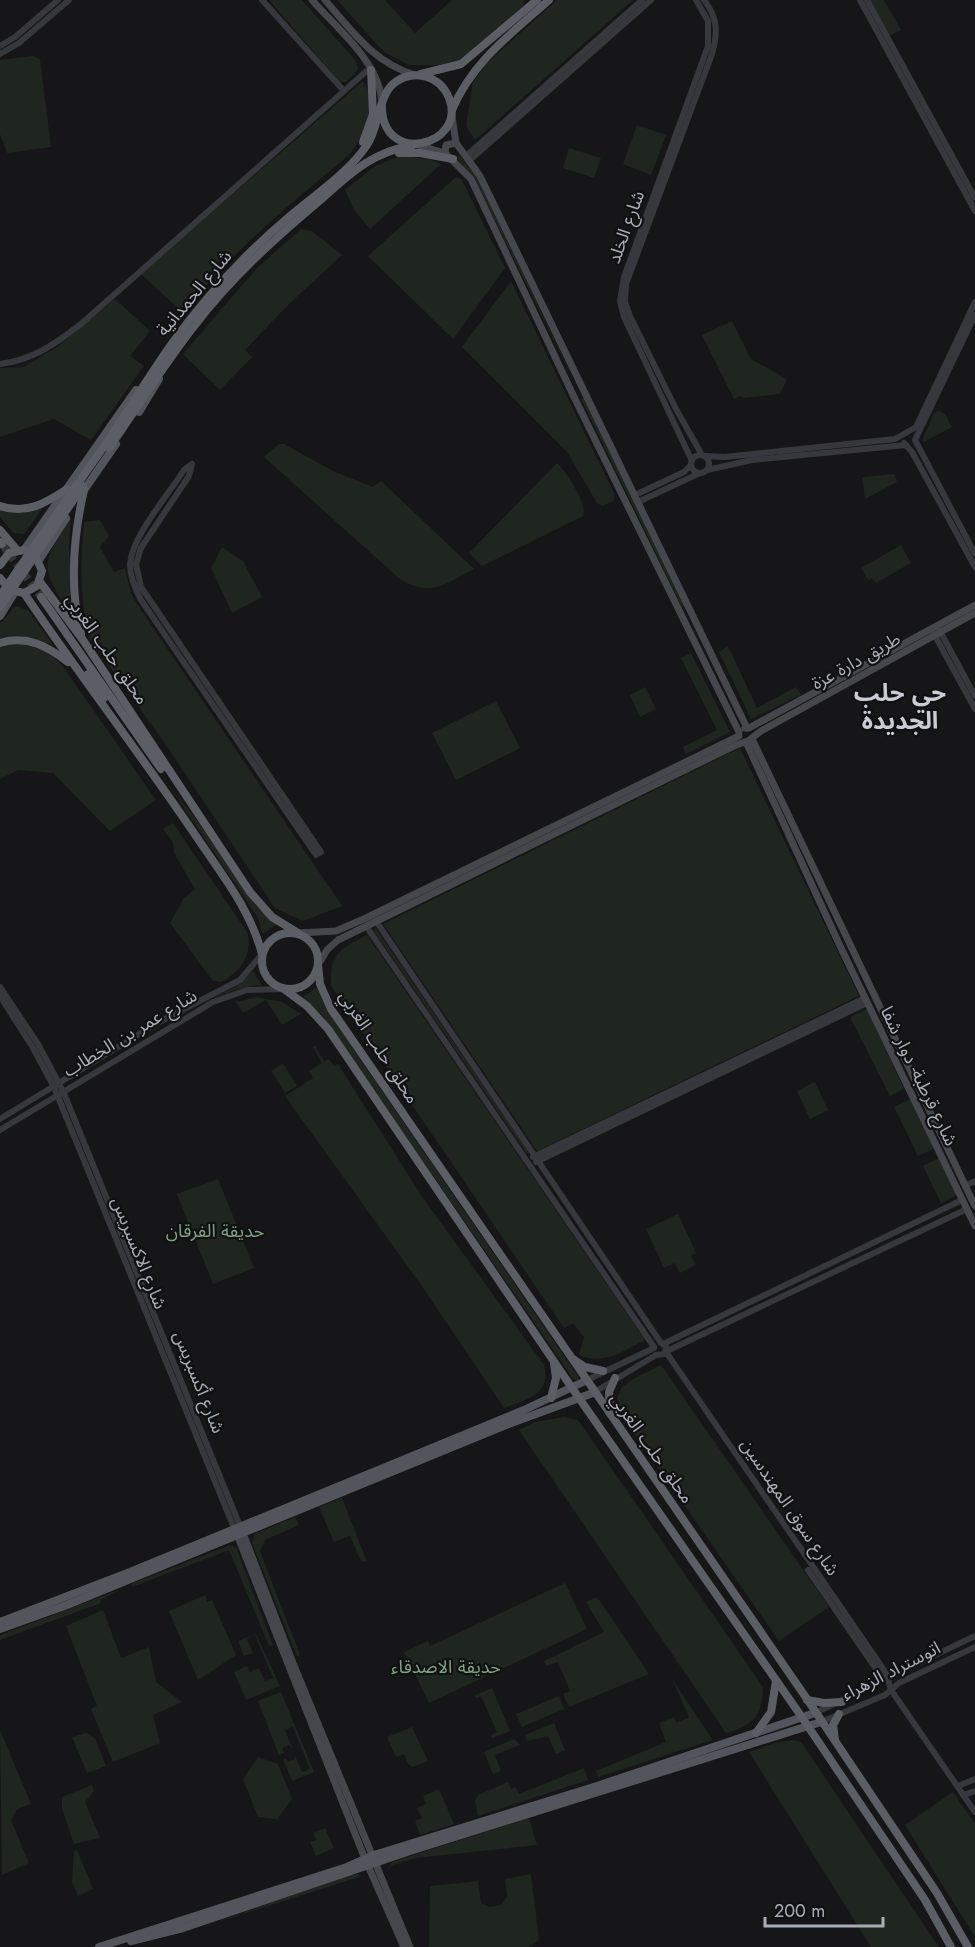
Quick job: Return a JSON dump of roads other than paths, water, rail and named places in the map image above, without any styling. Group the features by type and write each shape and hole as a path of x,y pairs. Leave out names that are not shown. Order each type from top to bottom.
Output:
{"highway":[{"path":"537,0 461,64 440,71 415,75 393,84 382,104 384,124 390,133 398,139 417,145 436,139 444,132 469,75 485,56 549,0"},
{"path":"345,174 371,123 374,103 369,80 370,69"},
{"path":"415,75 427,76 446,90 451,113"},
{"name":"شارع الحمدانية","path":"345,174 368,144 378,125 382,104"},
{"name":"شارع الحمدانية","path":"51,525 156,374 184,327 230,272 260,242 345,174 377,154 417,145"},
{"path":"345,174 396,153 420,153 453,159"},
{"path":"0,506 18,509 32,508 67,489"},
{"path":"83,640 76,615 74,585 75,527 84,490"},
{"path":"0,596 51,525"},
{"path":"0,607 51,525"},
{"path":"0,530 20,550 39,560 42,571 39,582 33,589 20,592 1,583"},
{"path":"0,563 6,556 20,550"},
{"name":"محلق حلب الغربي","path":"39,582 83,640 250,892 272,918 298,933"},
{"name":"محلق حلب الغربي","path":"20,592 174,804 255,927 262,954"},
{"path":"174,804 39,598 162,770 186,796"},
{"path":"0,643 18,640 38,643 50,648 76,668"},
{"path":"298,933 314,945 318,965 312,979 304,986 284,989 274,984 266,976 262,965 262,954 267,944 276,936 298,933"},
{"name":"محلق حلب الغربي","path":"318,965 320,984 331,1009 593,1393 807,1700 937,1893 968,1947"},
{"name":"محلق حلب الغربي","path":"284,989 313,1011 328,1029 580,1400 925,1900 951,1947"},
{"path":"568,1356 585,1367 603,1371"},
{"path":"551,1398 556,1378 554,1359"},
{"path":"611,1416 608,1397 615,1378"},
{"path":"756,1733 771,1712 776,1681"},
{"path":"807,1700 824,1704 842,1702"},
{"path":"836,1746 833,1725 839,1714"}],"main road":[{"path":"325,0 371,53 396,69 415,75"},
{"path":"314,1 370,69 380,87 382,104"},
{"path":"318,965 327,950 338,940 745,738 748,728 499,216 468,158 456,143 451,113"},
{"path":"445,153 446,145 456,143"},
{"path":"417,145 445,153 467,172 574,397 745,738 927,1117 975,1206"},
{"path":"491,220 499,216"},
{"path":"20,550 67,489 141,382 156,374"},
{"path":"39,560 84,490 153,391 156,374"},
{"path":"574,397 584,392"},
{"path":"0,616 20,592"},
{"path":"748,728 975,605"},
{"path":"682,612 690,608"},
{"name":"طريق دارة عزة","path":"745,738 975,613"},
{"path":"298,933 336,931 366,918 745,738"},
{"name":"شارع قرطبة- دوار شفا","path":"845,946 866,1000 927,1117 975,1226"},
{"path":"239,1531 551,1398 585,1381"},
{"path":"0,1629 239,1531 517,1421 580,1400 593,1393"},
{"path":"239,1531 378,1863 410,1947"},
{"path":"239,1531 367,1863 404,1947"},
{"path":"0,1622 99,1588"},
{"path":"804,1722 815,1713"},
{"path":"99,1947 347,1867 378,1863 804,1722 821,1722"},
{"path":"112,1947 183,1928 367,1863 374,1855 756,1733 772,1732"}],"street":[{"path":"0,46 15,37 58,0"},
{"path":"0,54 19,43 69,0"},
{"path":"262,0 344,91"},
{"path":"468,158 642,0"},
{"path":"468,158 651,0"},
{"name":"شارع الخلد","path":"692,463 627,325 620,301 624,277 707,58 709,28 696,0"},
{"path":"704,0 713,14 716,28 629,276 625,294 630,316 676,409 703,456 709,462 707,470"},
{"path":"861,0 975,211"},
{"path":"867,0 975,198"},
{"path":"0,364 16,362 41,353 81,324 370,69"},
{"path":"637,499 684,472 696,456 725,457 895,439 907,434 916,427 975,302"},
{"path":"637,499 707,470 752,460 913,445 975,315"},
{"path":"907,434 912,434 975,554"},
{"path":"907,434 903,440 975,567"},
{"path":"692,463 700,473"},
{"path":"192,464 189,476 141,548 136,564 141,587 321,852 316,855 141,600 131,577 130,563 135,545 184,470 192,464"},
{"path":"937,633 975,696"},
{"path":"937,633 975,709"},
{"name":"شارع سوق المهندسين","path":"376,921 867,1651 886,1673 891,1690 975,1812"},
{"path":"366,926 655,1350 663,1356 666,1352 716,1327 967,1209"},
{"name":"شارع عمر بن الخطاب","path":"0,1119 159,1022 240,980 262,954"},
{"path":"0,987 38,1044 60,1093"},
{"name":"شارع عمر بن الخطاب","path":"0,1130 213,1002 247,990 284,989"},
{"path":"0,996 56,1085"},
{"path":"528,1162 866,1000"},
{"name":"شارع الاكسبريس","path":"60,1093 239,1531"},
{"path":"965,1186 975,1181"},
{"path":"593,1393 662,1344 962,1200"},
{"path":"572,1227 580,1222"},
{"path":"605,1275 612,1270"},
{"path":"782,1286 786,1295"},
{"path":"712,1319 716,1327"},
{"path":"585,1381 603,1371 655,1350"},
{"path":"808,1570 867,1651"},
{"name":"اتوستراد الزهراء","path":"815,1713 975,1636"},
{"name":"اتوستراد الزهراء","path":"821,1722 891,1690 899,1683 975,1647"},
{"path":"958,1786 975,1779"},
{"path":"963,1795 975,1791"}],"tunnel":[{"path":"2,544 41,597"}],"district":[{"name":"حي حلب الجديدة","path":"900,707"}],"park label":[{"name":"حديقة الفرقان","path":"215,1231"},
{"name":"حديقة الاصدقاء","path":"446,1667"}]}
